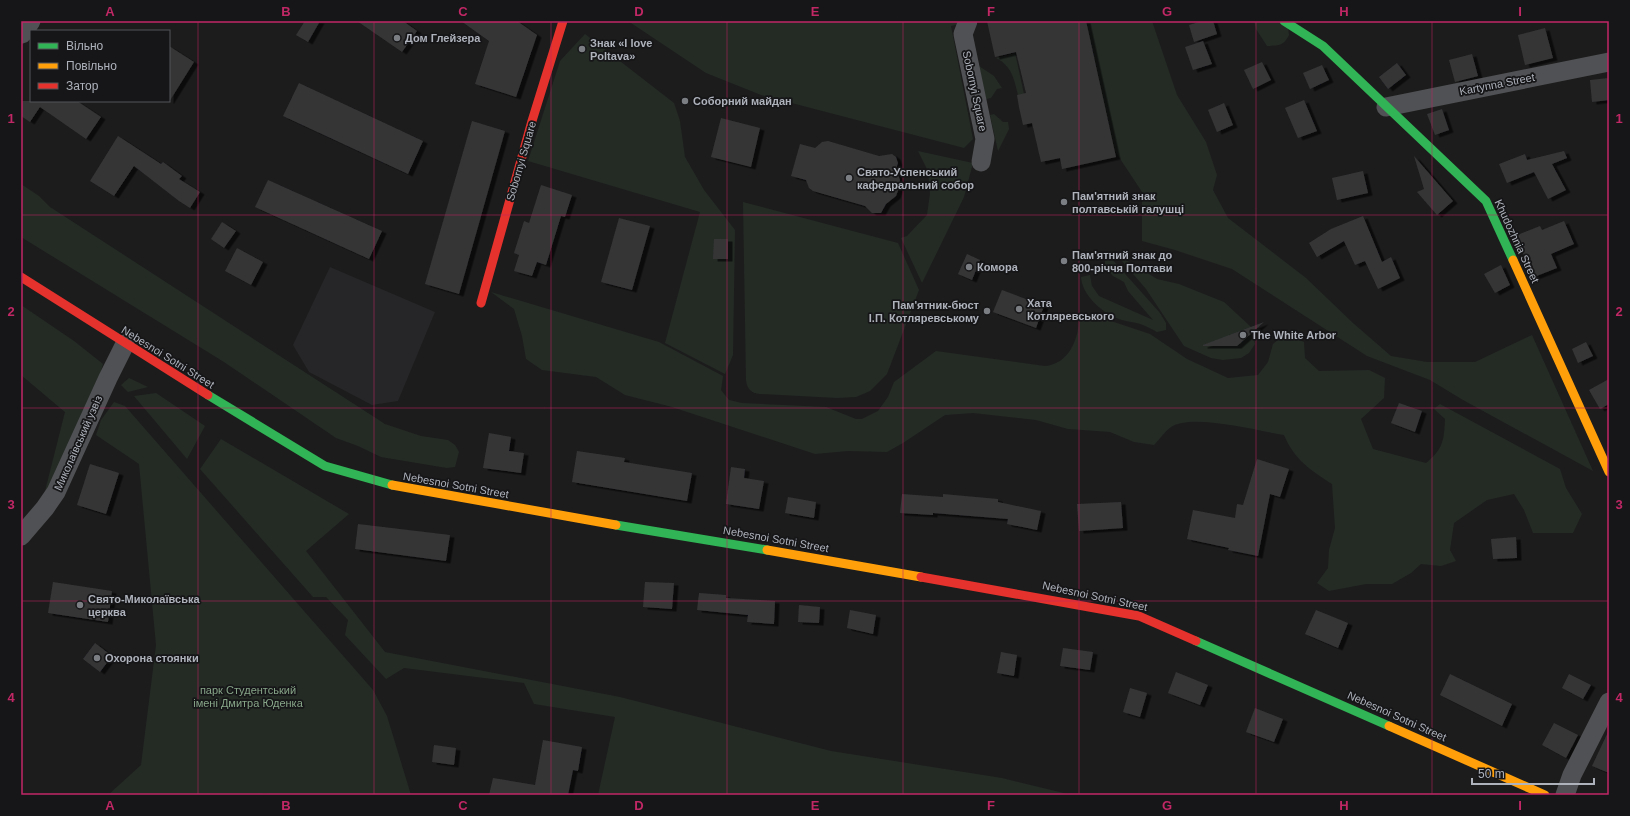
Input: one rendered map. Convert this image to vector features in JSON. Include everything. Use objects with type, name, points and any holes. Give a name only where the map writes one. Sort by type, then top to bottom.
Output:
[{"type":"main road","name":"Sobornyi Square","points":[[482,303],[532,121],[563,21]]},
{"type":"main road","name":"Khudozhnia Street","points":[[1284,21],[1323,46],[1486,201],[1609,472]]},
{"type":"main road","name":"Nebesnoi Sotni Street","points":[[21,277],[125,344],[325,466],[402,488],[1049,598],[1139,616],[1545,795]]},
{"type":"street","name":"Sobornyi Square","points":[[968,21],[963,34],[985,140],[981,162]]},
{"type":"street","name":"Kartynna Street","points":[[1386,107],[1609,62]]},
{"type":"street","name":"Миколаївський узвіз","points":[[21,536],[45,508],[56,492],[125,344]]},
{"type":"street","points":[[1565,795],[1572,775],[1609,702]]},
{"type":"shaded area","points":[[330,267],[435,312],[398,401],[372,405],[309,372],[293,345]]},
{"type":"green space","points":[[628,21],[963,21],[963,23],[951,26],[973,139],[964,148],[761,95],[706,73]]},
{"type":"green space","points":[[1086,21],[1152,21],[1177,95],[1206,142],[1217,175],[1213,190],[1228,218],[1306,278],[1353,323],[1391,356],[1427,362],[1475,362],[1532,335],[1593,471],[1463,400],[1430,380],[1367,356],[1232,269],[1175,250],[1142,241],[1142,192],[1115,151]]},
{"type":"green space","points":[[1254,21],[1287,21],[1289,35],[1285,42],[1267,46],[1256,29]]},
{"type":"green space","points":[[585,34],[674,103],[680,121],[685,157],[704,190],[735,230],[733,355],[725,374],[665,343],[700,212],[528,161],[560,61]]},
{"type":"green space","points":[[1015,53],[1024,94],[1018,95],[1012,74],[1006,65],[996,58]]},
{"type":"green space","points":[[979,66],[994,76],[1002,88],[997,89],[991,98],[986,99]]},
{"type":"green space","points":[[994,114],[1003,122],[1008,122],[1009,129],[998,151],[990,115]]},
{"type":"green space","points":[[918,151],[973,163],[964,197],[922,283],[901,238],[907,236],[927,215],[930,194],[928,171]]},
{"type":"green space","points":[[21,184],[39,196],[50,207],[385,424],[421,436],[448,440],[455,445],[459,452],[455,467],[447,468],[381,457],[336,438],[224,362],[21,237]]},
{"type":"green space","points":[[743,202],[898,243],[919,290],[887,374],[870,391],[856,397],[837,398],[760,394],[752,392],[748,388],[746,380]]},
{"type":"green space","points":[[1116,254],[1157,279],[1179,284],[1224,302],[1251,327],[1255,344],[1249,353],[1241,358],[1223,360],[1211,358],[1184,346],[1146,289]]},
{"type":"green space","points":[[1110,257],[1160,313],[1166,323],[1166,330],[1157,332],[1140,324],[1122,320],[1100,308],[1089,297],[1082,284],[1081,277],[1090,275],[1092,286],[1099,296],[1153,320],[1128,291],[1124,282],[1113,276],[1105,267],[1105,260]]},
{"type":"green space","points":[[491,292],[659,342],[723,376],[721,390],[729,400],[742,403],[826,407],[856,419],[862,419],[878,411],[888,397],[894,382],[936,351],[1045,366],[1060,361],[1066,356],[1074,343],[1079,320],[1096,316],[1150,334],[1187,359],[1228,378],[1258,375],[1268,362],[1273,344],[1285,334],[1304,342],[1305,358],[1319,371],[1369,370],[1385,378],[1384,398],[1361,419],[1373,449],[1426,463],[1432,458],[1442,444],[1445,419],[1434,409],[1440,404],[1560,469],[1566,488],[1582,514],[1573,533],[1533,533],[1524,510],[1514,494],[1487,500],[1454,523],[1450,550],[1456,561],[1441,566],[1421,564],[1411,573],[1392,584],[1366,584],[1329,591],[1317,583],[1328,568],[1329,550],[1335,528],[1332,484],[1317,474],[1298,457],[1284,435],[1209,422],[1181,423],[1171,427],[1154,445],[1134,442],[1110,432],[1068,429],[1036,420],[973,413],[945,415],[887,452],[848,451],[815,454],[672,407],[625,395],[596,377],[542,370],[526,359],[522,336],[514,309]]},
{"type":"green space","points":[[21,305],[74,341],[103,364],[97,385],[53,483],[45,491],[65,412],[21,375]]},
{"type":"green space","points":[[129,378],[148,387],[128,392],[121,385]]},
{"type":"green space","points":[[156,393],[205,426],[187,459],[134,396]]},
{"type":"green space","name":"парк Студентський імені Дмитра Юденка","points":[[114,402],[125,406],[373,690],[387,716],[411,795],[274,795],[265,793],[257,795],[108,795],[141,765],[156,645],[139,464],[96,435],[101,420]]},
{"type":"green space","points":[[221,439],[349,514],[306,551],[385,652],[620,697],[831,751],[1002,778],[1072,795],[598,795],[615,717],[534,704],[524,683],[404,668],[386,679],[345,635],[348,620],[326,597],[313,597],[200,469]]},
{"type":"building","points":[[305,21],[320,21],[308,42],[296,35]]},
{"type":"building","name":"Дом Глейзера","points":[[357,21],[403,21],[417,31],[402,52]]},
{"type":"building","points":[[461,21],[517,21],[537,35],[516,97],[475,84],[489,41]]},
{"type":"building","points":[[987,21],[1086,21],[1116,157],[1062,169],[1060,158],[1041,162],[1032,123],[1023,125],[1017,95],[1026,93],[1016,52],[995,57]]},
{"type":"building","points":[[1202,21],[1213,21],[1217,34],[1194,42],[1189,25]]},
{"type":"building","points":[[1545,28],[1553,58],[1525,65],[1518,35]]},
{"type":"building","points":[[1203,41],[1212,64],[1193,70],[1185,47]]},
{"type":"building","points":[[170,47],[194,62],[170,100]]},
{"type":"building","points":[[1472,54],[1478,76],[1455,82],[1449,60]]},
{"type":"building","points":[[1262,62],[1271,80],[1253,89],[1244,70]]},
{"type":"building","points":[[1397,63],[1406,75],[1388,89],[1379,77]]},
{"type":"building","points":[[1322,65],[1329,80],[1310,89],[1303,73]]},
{"type":"building","points":[[1609,78],[1609,100],[1592,102],[1590,80]]},
{"type":"building","points":[[299,83],[423,141],[408,174],[283,116]]},
{"type":"building","points":[[1304,100],[1317,131],[1298,138],[1285,108]]},
{"type":"building","points":[[21,101],[30,101],[78,102],[101,117],[86,139],[40,107],[30,122],[21,116]]},
{"type":"building","points":[[1224,103],[1233,125],[1217,132],[1208,110]]},
{"type":"building","points":[[1442,109],[1449,130],[1435,135],[1427,114]]},
{"type":"building","points":[[721,118],[760,128],[751,167],[711,157]]},
{"type":"building","points":[[472,121],[505,131],[459,294],[425,284]]},
{"type":"building","points":[[118,136],[161,164],[163,162],[182,176],[179,179],[200,192],[190,208],[134,166],[114,196],[90,181]]},
{"type":"building","name":"Свято-Успенський кафедральний собор","points":[[828,141],[879,156],[892,154],[896,157],[898,163],[896,169],[900,180],[899,188],[896,196],[886,204],[881,213],[872,213],[865,206],[813,191],[809,188],[806,180],[791,176],[800,144],[815,148],[822,142]]},
{"type":"building","points":[[1564,151],[1567,158],[1552,164],[1566,190],[1548,199],[1534,172],[1507,183],[1499,164],[1525,154],[1527,160]]},
{"type":"building","points":[[1414,156],[1453,201],[1437,215],[1417,192],[1424,189]]},
{"type":"building","points":[[1363,171],[1368,193],[1337,200],[1332,178]]},
{"type":"building","points":[[268,180],[382,231],[369,259],[255,207]]},
{"type":"building","points":[[541,185],[572,195],[565,217],[561,216],[546,265],[537,262],[532,276],[514,271],[519,255],[514,253],[524,221],[529,223]]},
{"type":"building","points":[[1363,216],[1382,262],[1391,257],[1400,278],[1378,289],[1365,261],[1355,265],[1344,241],[1317,257],[1309,243],[1331,229]]},
{"type":"building","points":[[619,218],[650,226],[632,290],[601,282]]},
{"type":"building","points":[[1564,221],[1574,244],[1551,254],[1557,268],[1534,277],[1515,236],[1540,226],[1542,230]]},
{"type":"building","points":[[222,222],[236,231],[224,248],[211,239]]},
{"type":"building","points":[[714,239],[728,239],[728,259],[713,259]]},
{"type":"building","points":[[237,248],[263,262],[251,285],[225,271]]},
{"type":"building","name":"Комора","points":[[967,254],[980,260],[972,280],[958,274]]},
{"type":"building","points":[[1501,265],[1510,285],[1495,293],[1484,274]]},
{"type":"building","name":"Хата Котляревського","points":[[1002,290],[1044,306],[1036,328],[993,312]]},
{"type":"building","points":[[1264,322],[1237,346],[1203,346],[1203,345]]},
{"type":"building","points":[[1586,342],[1593,356],[1578,363],[1572,349]]},
{"type":"building","points":[[1609,379],[1609,404],[1600,409],[1589,390]]},
{"type":"building","points":[[1399,403],[1422,411],[1415,432],[1391,423]]},
{"type":"building","points":[[489,433],[511,437],[509,451],[524,453],[521,473],[483,468]]},
{"type":"building","points":[[577,451],[625,458],[624,462],[692,473],[687,501],[572,482]]},
{"type":"building","points":[[1257,459],[1289,469],[1280,497],[1270,494],[1258,556],[1187,539],[1193,510],[1235,518],[1237,504],[1243,505]]},
{"type":"building","points":[[90,464],[119,473],[106,514],[77,505]]},
{"type":"building","points":[[731,467],[745,469],[744,478],[764,481],[759,509],[726,504]]},
{"type":"building","points":[[902,494],[943,497],[943,494],[998,499],[998,502],[1041,511],[1037,530],[1007,524],[1008,519],[933,513],[933,515],[900,513]]},
{"type":"building","points":[[788,497],[816,502],[814,518],[785,513]]},
{"type":"building","points":[[1121,502],[1123,528],[1079,531],[1077,504]]},
{"type":"building","points":[[358,524],[450,535],[446,561],[355,549]]},
{"type":"building","points":[[1516,537],[1517,558],[1493,559],[1491,539]]},
{"type":"building","name":"Свято-Миколаївська церква","points":[[53,582],[112,591],[108,622],[48,613]]},
{"type":"building","points":[[645,582],[674,583],[672,609],[643,607]]},
{"type":"building","points":[[699,593],[726,595],[726,598],[775,601],[774,624],[747,622],[748,615],[697,610]]},
{"type":"building","points":[[799,605],[820,607],[819,623],[798,622]]},
{"type":"building","points":[[850,610],[876,615],[873,634],[847,628]]},
{"type":"building","points":[[1316,610],[1348,623],[1338,648],[1305,634]]},
{"type":"building","name":"Охорона стоянки","points":[[95,643],[112,656],[100,672],[83,659]]},
{"type":"building","points":[[1063,648],[1093,652],[1090,670],[1060,666]]},
{"type":"building","points":[[1001,652],[1017,655],[1014,676],[997,673]]},
{"type":"building","points":[[1176,672],[1208,685],[1200,705],[1168,693]]},
{"type":"building","points":[[1450,674],[1512,704],[1502,726],[1440,695]]},
{"type":"building","points":[[1569,674],[1591,685],[1583,699],[1562,688]]},
{"type":"building","points":[[1130,688],[1147,693],[1140,717],[1123,712]]},
{"type":"building","points":[[1255,708],[1283,719],[1274,742],[1246,732]]},
{"type":"building","points":[[1554,723],[1578,735],[1566,758],[1542,745]]},
{"type":"building","points":[[1609,730],[1609,773],[1592,766]]},
{"type":"building","points":[[543,740],[582,747],[578,771],[573,770],[568,795],[489,795],[493,778],[535,785]]},
{"type":"building","points":[[434,745],[456,748],[454,765],[432,762]]},
{"type":"traffic: fast","points":[[1284,21],[1323,46],[1486,201],[1513,260]]},
{"type":"traffic: fast","points":[[208,395],[325,466],[392,485]]},
{"type":"traffic: fast","points":[[616,525],[767,550]]},
{"type":"traffic: fast","points":[[1196,641],[1389,726]]},
{"type":"traffic: slow","points":[[1513,260],[1609,472]]},
{"type":"traffic: slow","points":[[392,485],[616,525]]},
{"type":"traffic: slow","points":[[767,550],[921,577]]},
{"type":"traffic: slow","points":[[1389,726],[1545,795]]},
{"type":"traffic: jam","points":[[481,303],[532,121],[563,21]]},
{"type":"traffic: jam","points":[[21,277],[208,395]]},
{"type":"traffic: jam","points":[[921,577],[1139,616],[1196,641]]},
{"type":"place","name":"Дом Глейзера","points":[[397,38]]},
{"type":"place","name":"Знак «I love Poltava»","points":[[582,49]]},
{"type":"place","name":"Соборний майдан","points":[[685,101]]},
{"type":"place","name":"Свято-Успенський кафедральний собор","points":[[849,178]]},
{"type":"place","name":"Пам'ятний знак полтавській галушці","points":[[1064,202]]},
{"type":"place","name":"Пам'ятний знак до 800-річчя Полтави","points":[[1064,261]]},
{"type":"place","name":"Комора","points":[[969,267]]},
{"type":"place","name":"Хата Котляревського","points":[[1019,309]]},
{"type":"place","name":"Пам'ятник-бюст І.П. Котляревському","points":[[987,311]]},
{"type":"place","name":"The White Arbor","points":[[1243,335]]},
{"type":"place","name":"Свято-Миколаївська церква","points":[[80,605]]},
{"type":"place","name":"Охорона стоянки","points":[[97,658]]}]
